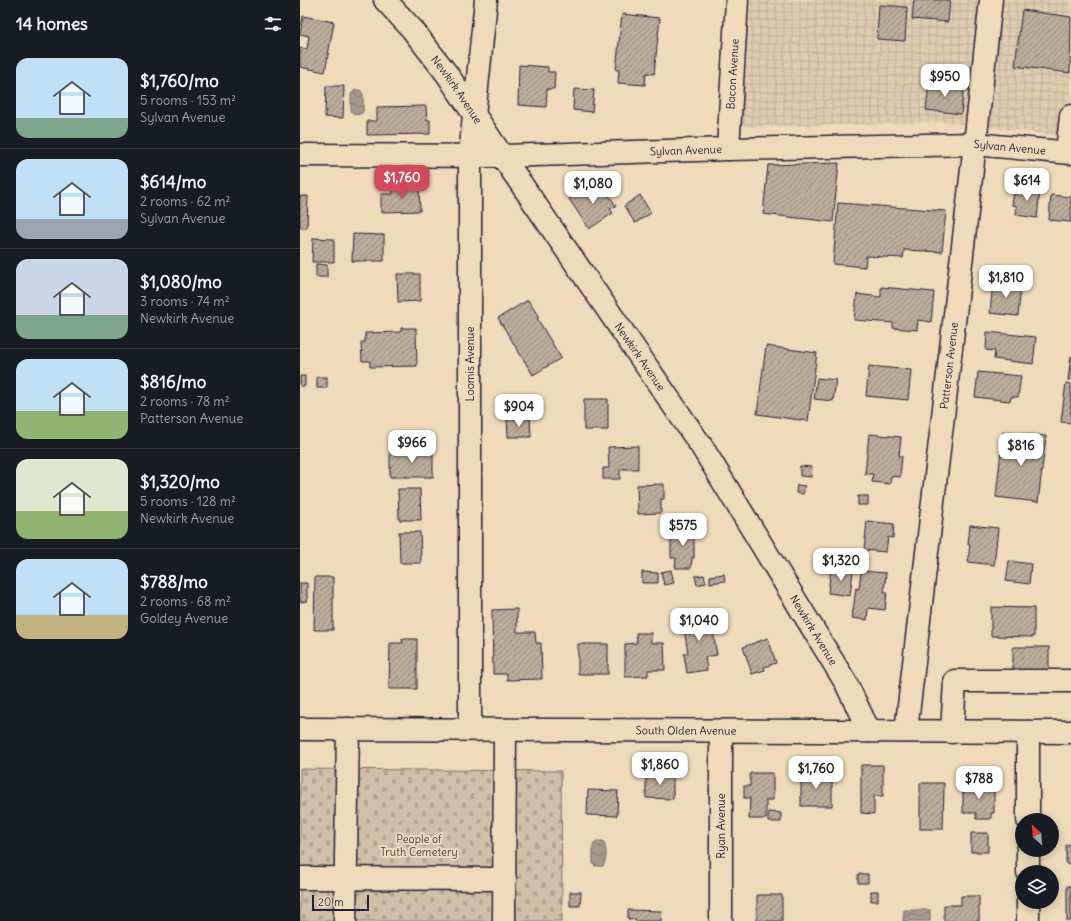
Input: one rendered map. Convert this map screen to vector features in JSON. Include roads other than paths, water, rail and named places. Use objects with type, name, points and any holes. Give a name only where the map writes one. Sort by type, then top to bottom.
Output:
[{"type":"street","name":"Newkirk Avenue","points":[[385,0],[412,29],[443,68],[702,447],[846,683],[869,730]]},
{"type":"street","name":"Loomis Avenue","points":[[470,729],[470,155],[486,0]]},
{"type":"street","name":"Bacon Avenue","points":[[728,148],[737,0]]},
{"type":"street","name":"Patterson Avenue","points":[[906,731],[991,0]]},
{"type":"street","points":[[1069,152],[1071,116]]},
{"type":"street","name":"Sylvan Avenue","points":[[300,155],[502,156],[728,148],[975,144],[1069,152]]},
{"type":"street","points":[[952,732],[955,681],[1071,681]]},
{"type":"street","name":"South Olden Avenue","points":[[300,729],[721,731],[869,730],[888,732],[1071,732]]},
{"type":"street","points":[[345,921],[348,729]]},
{"type":"street","points":[[504,921],[505,730]]},
{"type":"street","name":"Ryan Avenue","points":[[721,731],[721,921]]},
{"type":"street","points":[[1028,732],[1028,813]]},
{"type":"street","points":[[300,878],[505,879]]},
{"type":"street","points":[[1028,909],[1028,921]]},
{"type":"water","points":[[355,90],[360,90],[363,94],[363,112],[357,115],[352,112],[351,109],[351,94]]},
{"type":"water","points":[[596,841],[603,841],[605,846],[606,857],[603,866],[595,866],[593,863],[593,844]]},
{"type":"water","points":[[904,910],[930,910],[930,921],[903,921]]},
{"type":"park label","name":"People of Truth Cemetery","points":[[419,845]]}]
